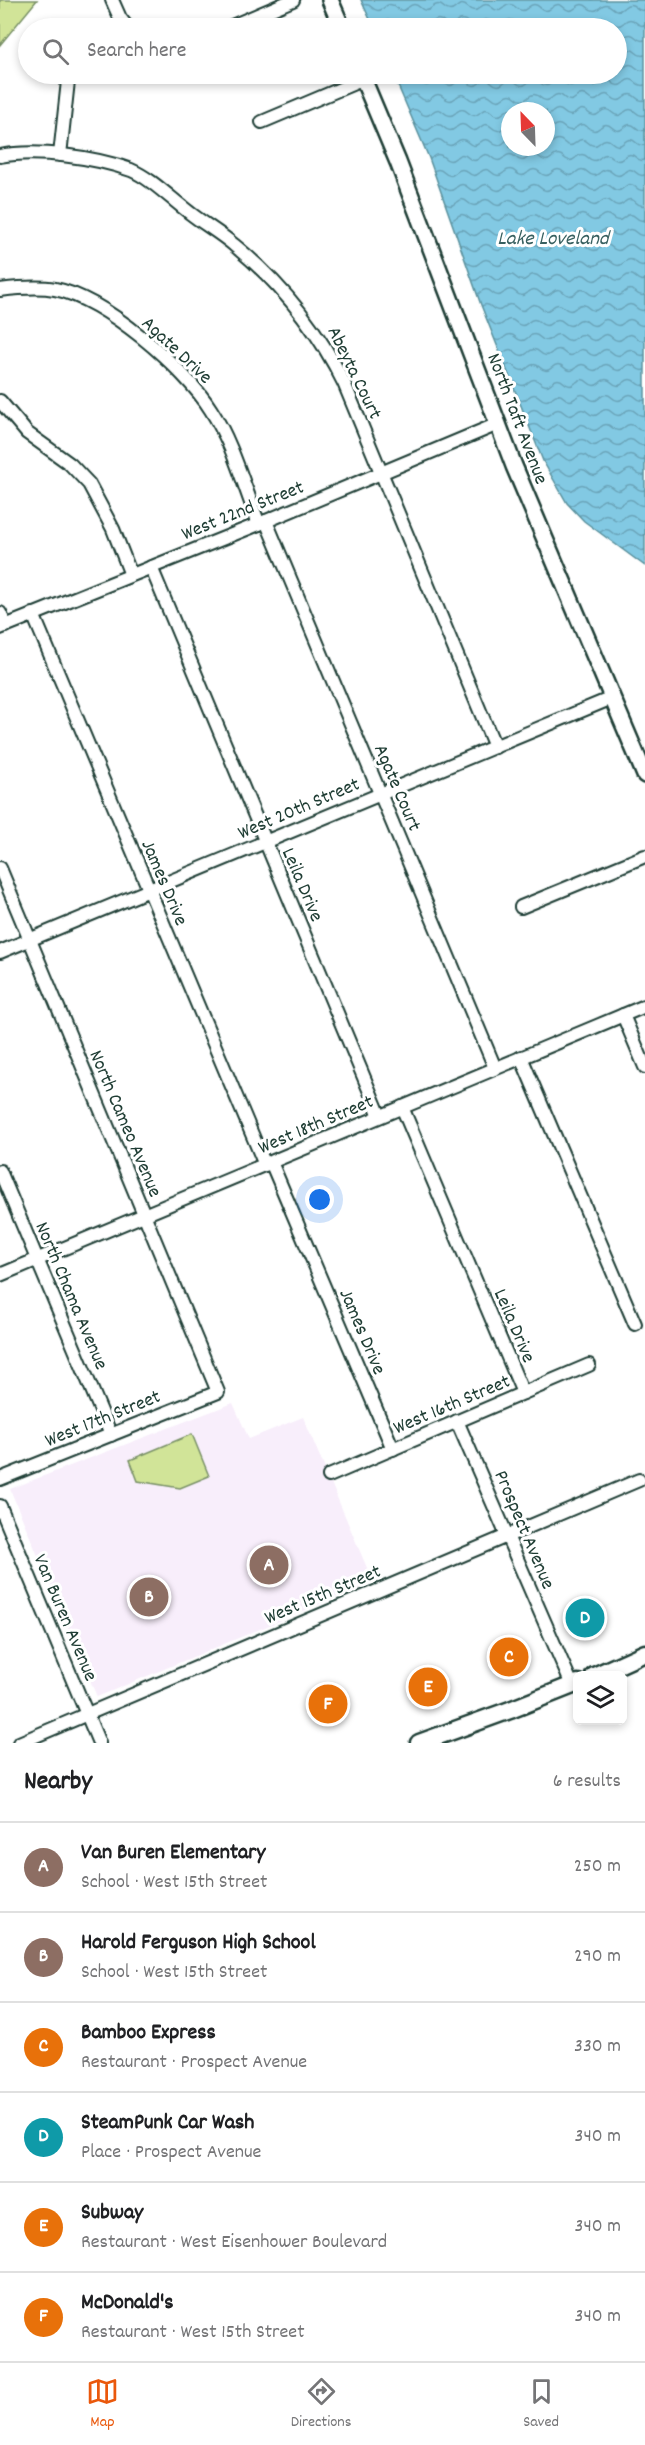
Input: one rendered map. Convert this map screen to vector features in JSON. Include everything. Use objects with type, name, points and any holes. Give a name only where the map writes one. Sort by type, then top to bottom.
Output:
[{"type":"highway","points":[[605,1671],[645,1653]]},
{"type":"highway","points":[[419,1743],[573,1685]]},
{"type":"main road","points":[[330,0],[338,18]]},
{"type":"main road","name":"North Taft Avenue","points":[[366,84],[498,424],[645,775]]},
{"type":"street","points":[[112,0],[120,18]]},
{"type":"street","points":[[251,18],[293,0]]},
{"type":"street","points":[[60,155],[68,84]]},
{"type":"street","points":[[262,122],[345,84]]},
{"type":"street","name":"Abeyta Court","points":[[0,156],[27,152],[60,155],[99,161],[141,175],[232,243],[277,282],[298,307],[326,347],[345,383],[495,747]]},
{"type":"street","name":"Agate Drive","points":[[0,290],[54,289],[89,300],[179,370],[200,394],[218,421],[262,523]]},
{"type":"street","points":[[0,401],[27,433],[70,464],[89,484],[113,529],[131,575]]},
{"type":"street","name":"West 22nd Street","points":[[3,627],[262,523],[498,424]]},
{"type":"street","name":"Agate Court","points":[[262,523],[381,794],[495,1068]]},
{"type":"street","name":"Leila Drive","points":[[151,567],[380,1116]]},
{"type":"street","points":[[0,613],[3,627]]},
{"type":"street","name":"James Drive","points":[[33,614],[148,891],[393,1449]]},
{"type":"street","name":"West 20th Street","points":[[0,952],[612,698]]},
{"type":"street","points":[[521,907],[645,856]]},
{"type":"street","name":"North Cameo Avenue","points":[[0,868],[218,1392]]},
{"type":"street","name":"West 18th Street","points":[[0,1275],[645,1006]]},
{"type":"street","points":[[623,1015],[645,1067]]},
{"type":"street","points":[[521,1058],[635,1324]]},
{"type":"street","name":"Leila Drive","points":[[402,1107],[523,1393]]},
{"type":"street","name":"North Chama Avenue","points":[[0,1171],[111,1435]]},
{"type":"street","name":"West 16th Street","points":[[329,1476],[589,1365]]},
{"type":"street","name":"West 17th Street","points":[[0,1479],[218,1392]]},
{"type":"street","name":"Prospect Avenue","points":[[457,1421],[573,1680]]},
{"type":"street","name":"West 15th Street","points":[[19,1743],[639,1480]]},
{"type":"street","name":"Van Buren Avenue","points":[[0,1506],[99,1743]]},
{"type":"shaded area","points":[[233,1403],[249,1439],[303,1417],[373,1582],[97,1697],[10,1489]]},
{"type":"green space","points":[[0,0],[37,0],[22,18],[18,18],[18,23],[0,45]]},
{"type":"green space","points":[[192,1434],[209,1476],[180,1488],[138,1481],[130,1460]]},
{"type":"water","name":"Lake Loveland","points":[[361,0],[645,0],[645,566],[584,521],[567,503],[543,461],[481,305],[429,158],[397,84],[627,84],[627,18],[369,18]]},
{"type":"place","name":"Van Buren Elementary","points":[[269,1565]]},
{"type":"place","name":"Harold Ferguson High School","points":[[149,1597]]},
{"type":"place","name":"SteamPunk Car Wash","points":[[585,1618]]},
{"type":"place","name":"Bamboo Express","points":[[509,1657]]},
{"type":"place","name":"Subway","points":[[428,1687]]},
{"type":"place","name":"McDonald's","points":[[328,1704]]}]
